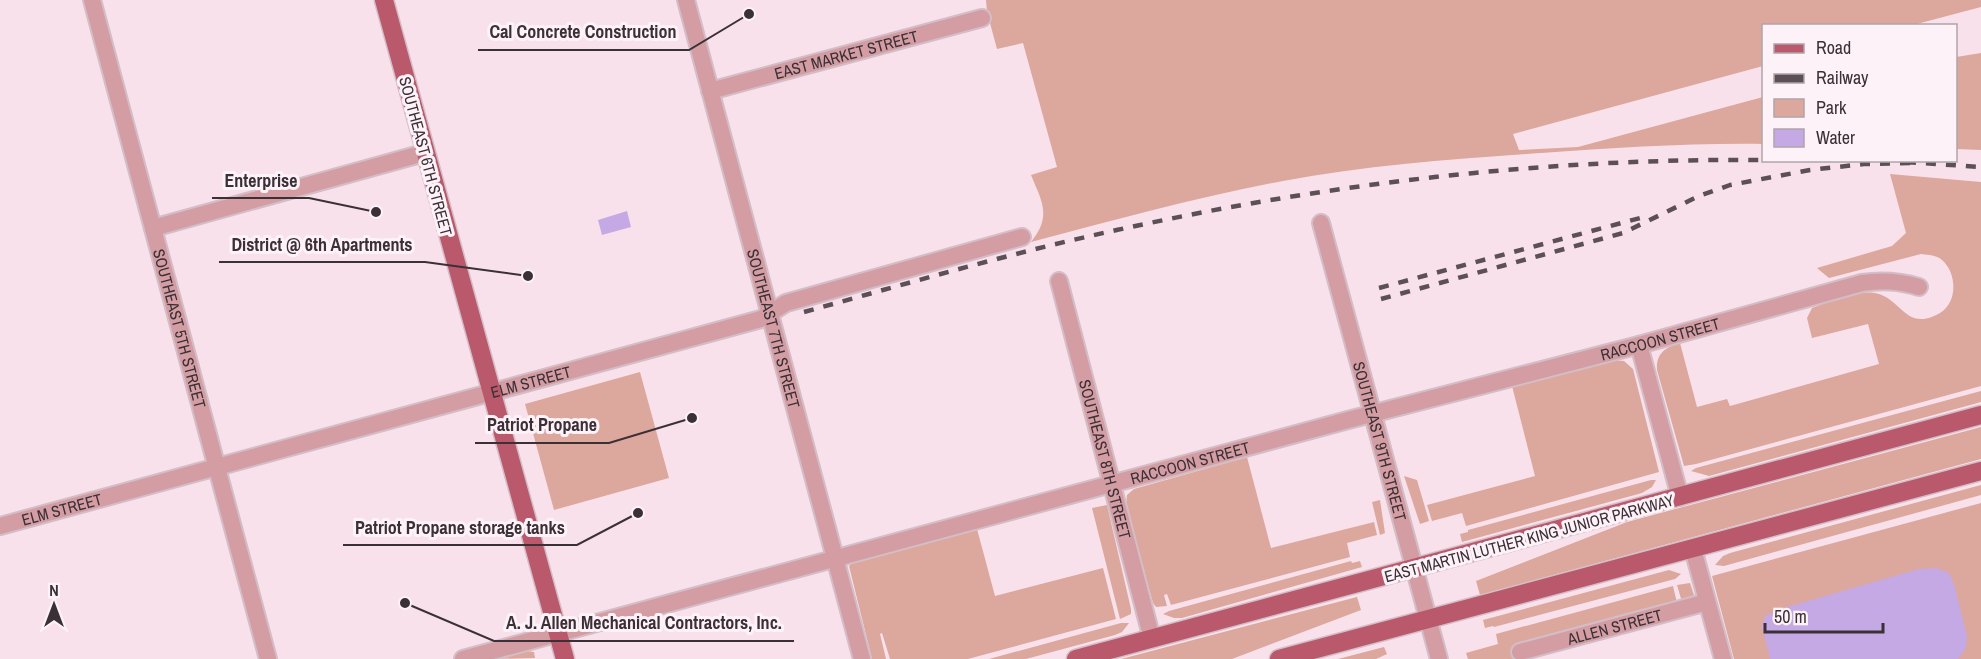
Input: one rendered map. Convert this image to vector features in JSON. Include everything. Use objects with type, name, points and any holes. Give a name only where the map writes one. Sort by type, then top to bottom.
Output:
[{"type":"main road","name":"SOUTHEAST 6TH STREET","points":[[384,0],[424,153],[565,659]]},
{"type":"main road","name":"EAST MARTIN LUTHER KING JUNIOR PARKWAY","points":[[1076,659],[1981,415]]},
{"type":"main road","points":[[1279,659],[1981,471]]},
{"type":"street","name":"SOUTHEAST 5TH STREET","points":[[92,0],[268,659]]},
{"type":"street","name":"SOUTHEAST 7TH STREET","points":[[686,0],[861,659]]},
{"type":"street","name":"EAST MARKET STREET","points":[[710,91],[982,18]]},
{"type":"street","points":[[153,228],[424,153]]},
{"type":"street","name":"SOUTHEAST 9TH STREET","points":[[1321,223],[1440,659]]},
{"type":"street","name":"ELM STREET","points":[[0,526],[761,319],[786,303],[1022,237]]},
{"type":"street","name":"RACCOON STREET","points":[[463,659],[1373,414],[1639,345],[1862,283],[1883,280],[1919,287]]},
{"type":"street","name":"SOUTHEAST 8TH STREET","points":[[1059,281],[1152,639]]},
{"type":"street","points":[[1639,345],[1680,497]]},
{"type":"street","points":[[1693,549],[1723,659]]},
{"type":"street","name":"ALLEN STREET","points":[[1520,652],[1707,602]]},
{"type":"green space","points":[[986,0],[1981,0],[1981,7],[1917,24],[1762,24],[1762,66],[1513,134],[1519,150],[1578,147],[1762,97],[1762,144],[1596,149],[1444,160],[1347,171],[1220,194],[1031,242],[1041,224],[1043,209],[1031,175],[1057,167],[1023,43],[997,49]]},
{"type":"green space","points":[[1981,53],[1981,150],[1957,149],[1957,57]]},
{"type":"green space","points":[[1890,174],[1981,182],[1981,386],[1684,466],[1657,370],[1660,355],[1666,349],[1680,343],[1697,407],[1727,399],[1730,406],[1879,364],[1868,324],[1812,338],[1807,318],[1812,308],[1845,296],[1871,293],[1887,298],[1912,317],[1920,319],[1929,318],[1946,308],[1952,295],[1953,280],[1947,266],[1935,256],[1921,254],[1829,278],[1817,268],[1892,246],[1906,233]]},
{"type":"green space","points":[[1610,360],[1624,361],[1633,369],[1659,472],[1466,526],[1462,513],[1432,521],[1427,505],[1535,476],[1512,386]]},
{"type":"green space","points":[[640,372],[669,478],[554,510],[525,404]]},
{"type":"green space","points":[[1981,391],[1981,402],[1974,404],[1709,476],[1691,471],[1696,468]]},
{"type":"green space","points":[[1981,427],[1981,459],[1480,595],[1476,581],[1627,522]]},
{"type":"green space","points":[[1247,457],[1271,548],[1374,522],[1377,535],[1347,543],[1350,557],[1171,605],[1167,594],[1164,595],[1167,606],[1156,607],[1126,505],[1127,495],[1134,489]]},
{"type":"green space","points":[[1404,476],[1417,480],[1429,521],[1420,524]]},
{"type":"green space","points":[[1656,480],[1652,487],[1642,493],[1462,542],[1460,534],[1468,530]]},
{"type":"green space","points":[[1981,485],[1981,495],[1724,566],[1715,565],[1723,556],[1730,553]]},
{"type":"green space","points":[[1380,500],[1385,533],[1380,535],[1372,502]]},
{"type":"green space","points":[[1981,503],[1981,659],[1734,659],[1712,576]]},
{"type":"green space","points":[[1107,505],[1131,609],[1131,614],[1120,619],[1092,508]]},
{"type":"green space","points":[[977,529],[995,596],[1103,568],[1116,619],[968,659],[890,659],[882,633],[880,634],[886,659],[872,659],[849,566],[853,562]]},
{"type":"green space","points":[[1351,561],[1352,563],[1360,561],[1362,567],[1182,618],[1163,614],[1169,611]]},
{"type":"green space","points":[[1669,570],[1681,574],[1675,579],[1485,628],[1483,620]]},
{"type":"green space","points":[[1690,583],[1694,595],[1682,602],[1677,585]]},
{"type":"green space","points":[[1673,586],[1677,603],[1520,659],[1468,659],[1466,653],[1498,644],[1496,634]]},
{"type":"green space","points":[[1357,597],[1361,610],[1232,659],[1121,659]]},
{"type":"green space","points":[[1121,623],[1129,623],[1122,632],[1115,635],[1026,659],[989,659]]},
{"type":"green space","points":[[1384,647],[1387,654],[1376,659],[1338,659]]},
{"type":"green space","points":[[527,651],[534,652],[535,658],[494,659]]},
{"type":"water","points":[[627,211],[631,227],[602,235],[598,220]]},
{"type":"water","points":[[1937,568],[1949,573],[1954,584],[1967,636],[1966,648],[1958,659],[1770,659],[1762,626],[1765,616],[1780,609],[1919,569]]},
{"type":"railway","points":[[804,312],[1090,236],[1287,197],[1366,185],[1525,168],[1684,160],[1762,160]]},
{"type":"railway","points":[[1906,162],[1981,167]]},
{"type":"railway","points":[[1381,299],[1623,233],[1699,196],[1730,185],[1810,170],[1864,164],[1915,163]]},
{"type":"railway","points":[[1379,288],[1640,218]]},
{"type":"place","name":"Cal Concrete Construction","points":[[749,14]]},
{"type":"place","name":"Enterprise","points":[[376,212]]},
{"type":"place","name":"District @ 6th Apartments","points":[[528,276]]},
{"type":"place","name":"Patriot Propane","points":[[692,418]]},
{"type":"place","name":"Patriot Propane storage tanks","points":[[638,513]]},
{"type":"place","name":"A. J. Allen Mechanical Contractors, Inc.","points":[[405,603]]}]
